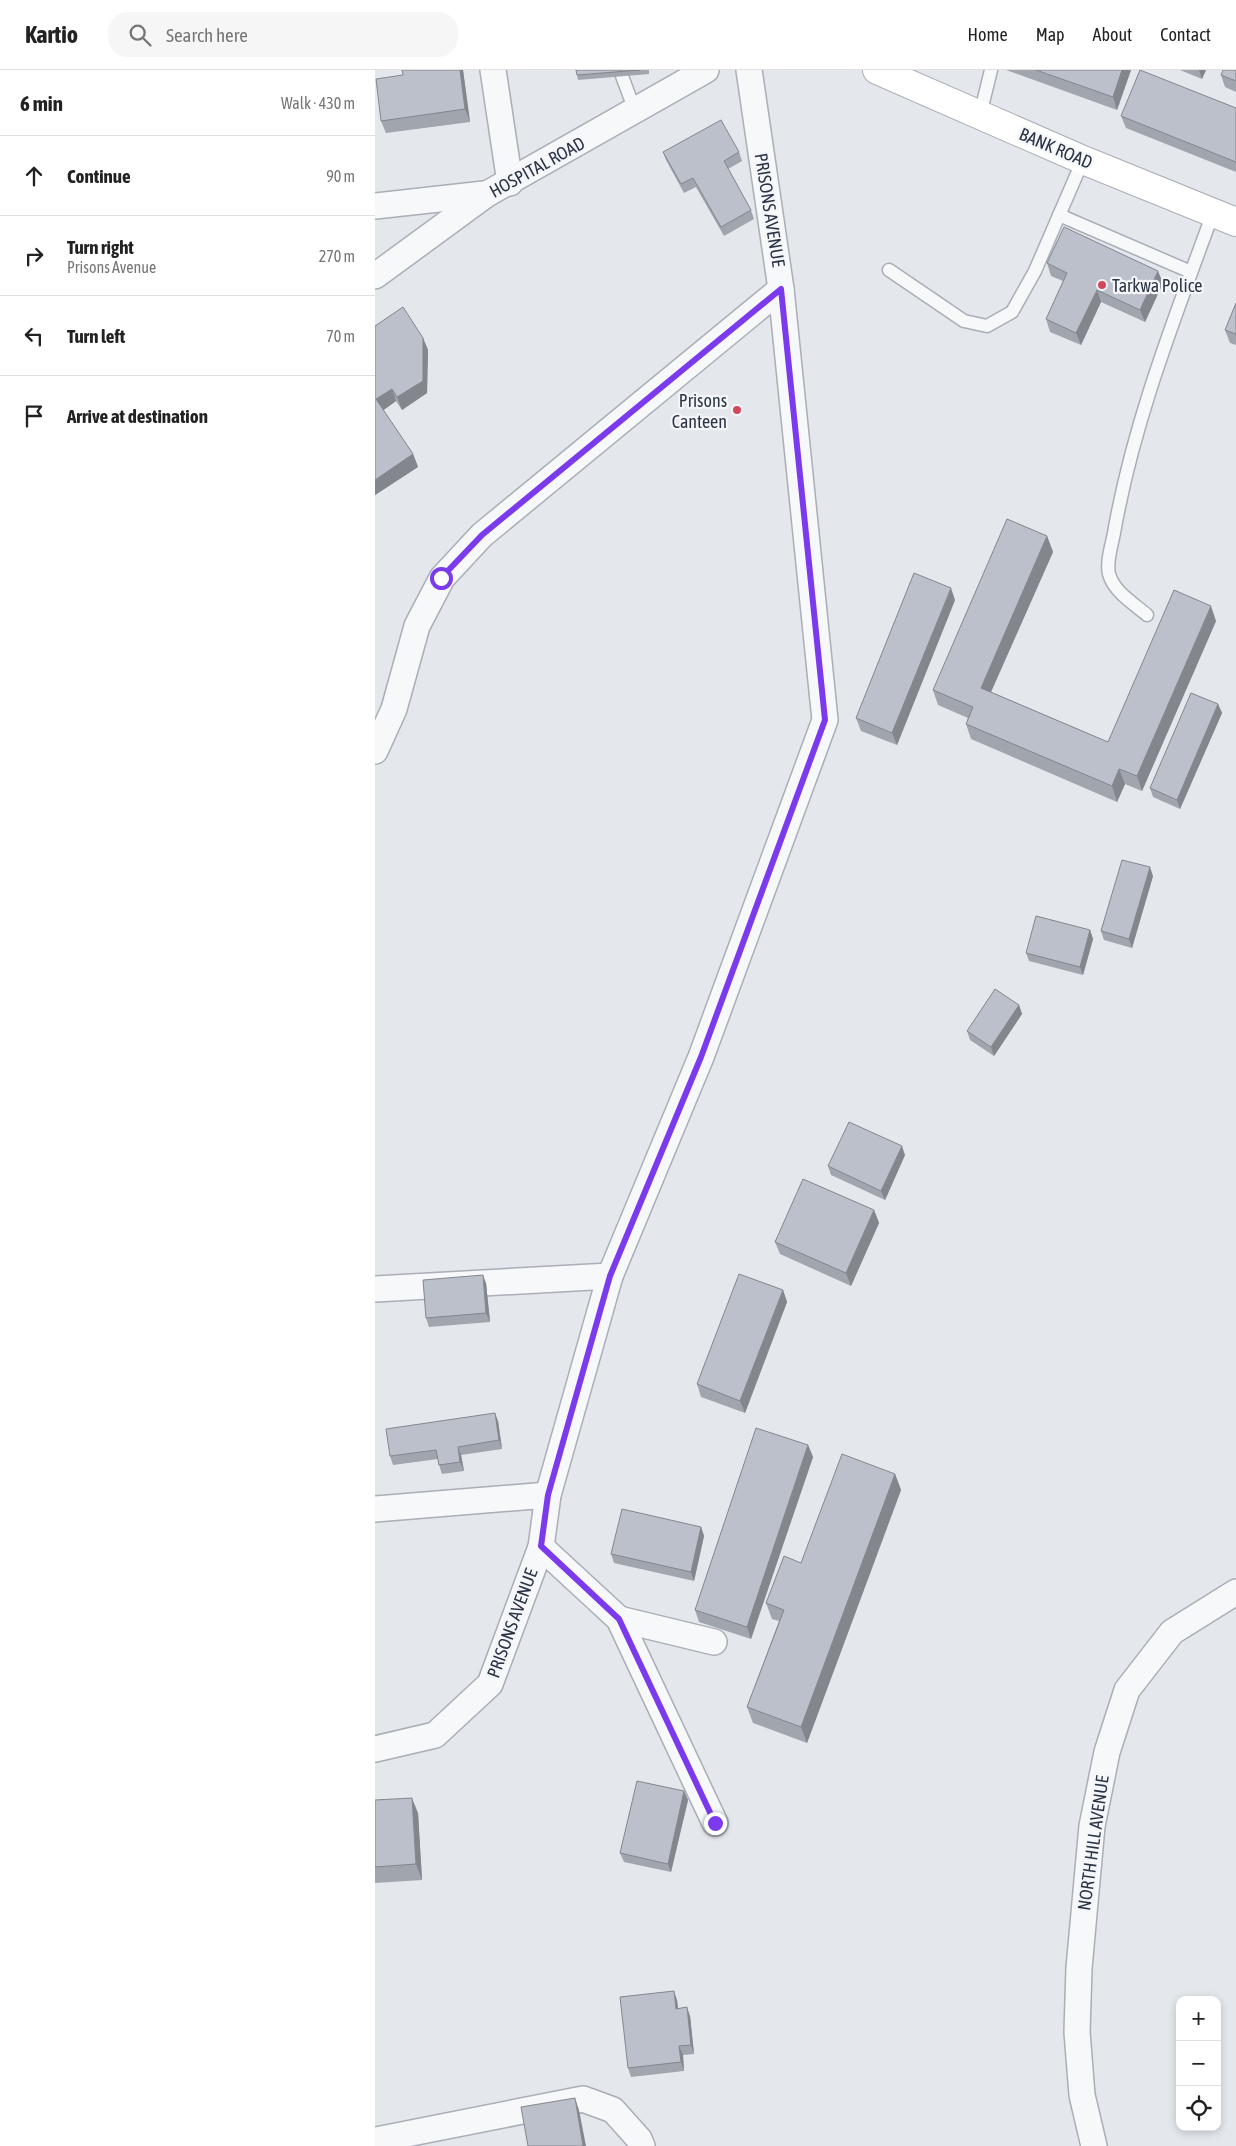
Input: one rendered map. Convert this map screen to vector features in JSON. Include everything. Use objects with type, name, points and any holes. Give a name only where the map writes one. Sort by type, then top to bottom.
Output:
[{"type":"street","points":[[493,70],[510,183]]},
{"type":"street","name":"HOSPITAL ROAD","points":[[375,276],[487,194],[510,183],[706,70]]},
{"type":"street","name":"PRISONS AVENUE","points":[[375,1749],[435,1735],[490,1684],[541,1546],[548,1495],[610,1276],[701,1057],[825,720],[781,289],[749,70]]},
{"type":"street","name":"BANK ROAD","points":[[877,70],[1083,160],[1225,217]]},
{"type":"street","points":[[375,206],[487,194]]},
{"type":"street","points":[[375,751],[394,709],[417,626],[441,578],[482,535],[781,289]]},
{"type":"street","points":[[375,1290],[610,1276]]},
{"type":"street","points":[[375,1509],[548,1495]]},
{"type":"street","points":[[541,1546],[619,1619],[715,1823]]},
{"type":"street","name":"NORTH HILL AVENUE","points":[[1094,2146],[1082,2095],[1077,2032],[1079,1968],[1092,1826],[1107,1752],[1127,1690],[1173,1632],[1236,1592]]},
{"type":"street","points":[[619,1619],[713,1642]]},
{"type":"street","points":[[377,2142],[583,2099],[613,2110],[639,2139],[642,2146]]},
{"type":"lane","points":[[979,115],[991,70]]},
{"type":"lane","points":[[622,76],[635,111]]},
{"type":"lane","points":[[889,270],[964,321],[987,326],[1012,312],[1035,271],[1083,160]]},
{"type":"lane","points":[[1059,215],[1191,272]]},
{"type":"lane","points":[[1147,615],[1116,588],[1108,573],[1121,492],[1157,371],[1191,272],[1225,217]]},
{"type":"building","points":[[402,70],[460,70],[465,109],[381,121],[376,79],[403,75]]},
{"type":"building","points":[[576,70],[640,70],[577,75]]},
{"type":"building","points":[[1036,70],[1122,70],[1113,97]]},
{"type":"building","points":[[1140,70],[1236,108],[1236,162],[1121,116]]},
{"type":"building","points":[[1223,70],[1236,70],[1236,81],[1221,75]]},
{"type":"building","points":[[721,120],[739,152],[724,161],[751,210],[721,227],[693,178],[681,184],[663,152]]},
{"type":"building","points":[[1064,227],[1158,271],[1140,310],[1097,290],[1076,333],[1046,319],[1067,273],[1047,263]]},
{"type":"building","points":[[1236,303],[1236,334],[1225,330]]},
{"type":"building","points":[[403,307],[423,338],[423,381],[397,397],[392,389],[376,399],[413,454],[375,480],[375,326]]},
{"type":"building","points":[[1007,519],[1047,536],[981,688],[1108,742],[1174,590],[1211,606],[1137,776],[1119,769],[1112,786],[966,724],[973,707],[933,690]]},
{"type":"building","points":[[914,573],[951,588],[892,733],[856,718]]},
{"type":"building","points":[[1191,693],[1218,704],[1177,800],[1150,788]]},
{"type":"building","points":[[1122,860],[1150,867],[1129,939],[1101,931]]},
{"type":"building","points":[[1036,916],[1090,930],[1080,967],[1026,953]]},
{"type":"building","points":[[995,989],[1019,1005],[991,1047],[967,1031]]},
{"type":"building","points":[[849,1122],[902,1146],[881,1191],[828,1166]]},
{"type":"building","points":[[803,1179],[874,1210],[846,1273],[775,1242]]},
{"type":"building","points":[[739,1274],[783,1290],[740,1401],[697,1384]]},
{"type":"building","points":[[483,1275],[486,1313],[426,1318],[423,1280]]},
{"type":"building","points":[[495,1413],[499,1440],[458,1447],[460,1462],[439,1465],[436,1450],[390,1456],[386,1429]]},
{"type":"building","points":[[756,1428],[808,1445],[747,1627],[695,1610]]},
{"type":"building","points":[[842,1454],[895,1474],[801,1727],[747,1707],[784,1610],[766,1603],[784,1556],[801,1563]]},
{"type":"building","points":[[622,1509],[701,1527],[691,1572],[611,1554]]},
{"type":"building","points":[[637,1781],[684,1791],[668,1864],[620,1853]]},
{"type":"building","points":[[412,1798],[416,1864],[375,1867],[375,1800]]},
{"type":"building","points":[[674,1991],[676,2009],[687,2007],[691,2045],[679,2046],[681,2062],[628,2068],[620,1997]]},
{"type":"building","points":[[575,2098],[583,2146],[528,2146],[521,2107]]},
{"type":"place","name":"Tarkwa Police","points":[[1102,285]]},
{"type":"place","name":"Prisons Canteen","points":[[737,410]]},
{"type":"route","points":[[441,578],[482,535],[781,289],[825,720],[701,1057],[610,1276],[548,1495],[541,1546],[619,1619],[715,1823]]}]
